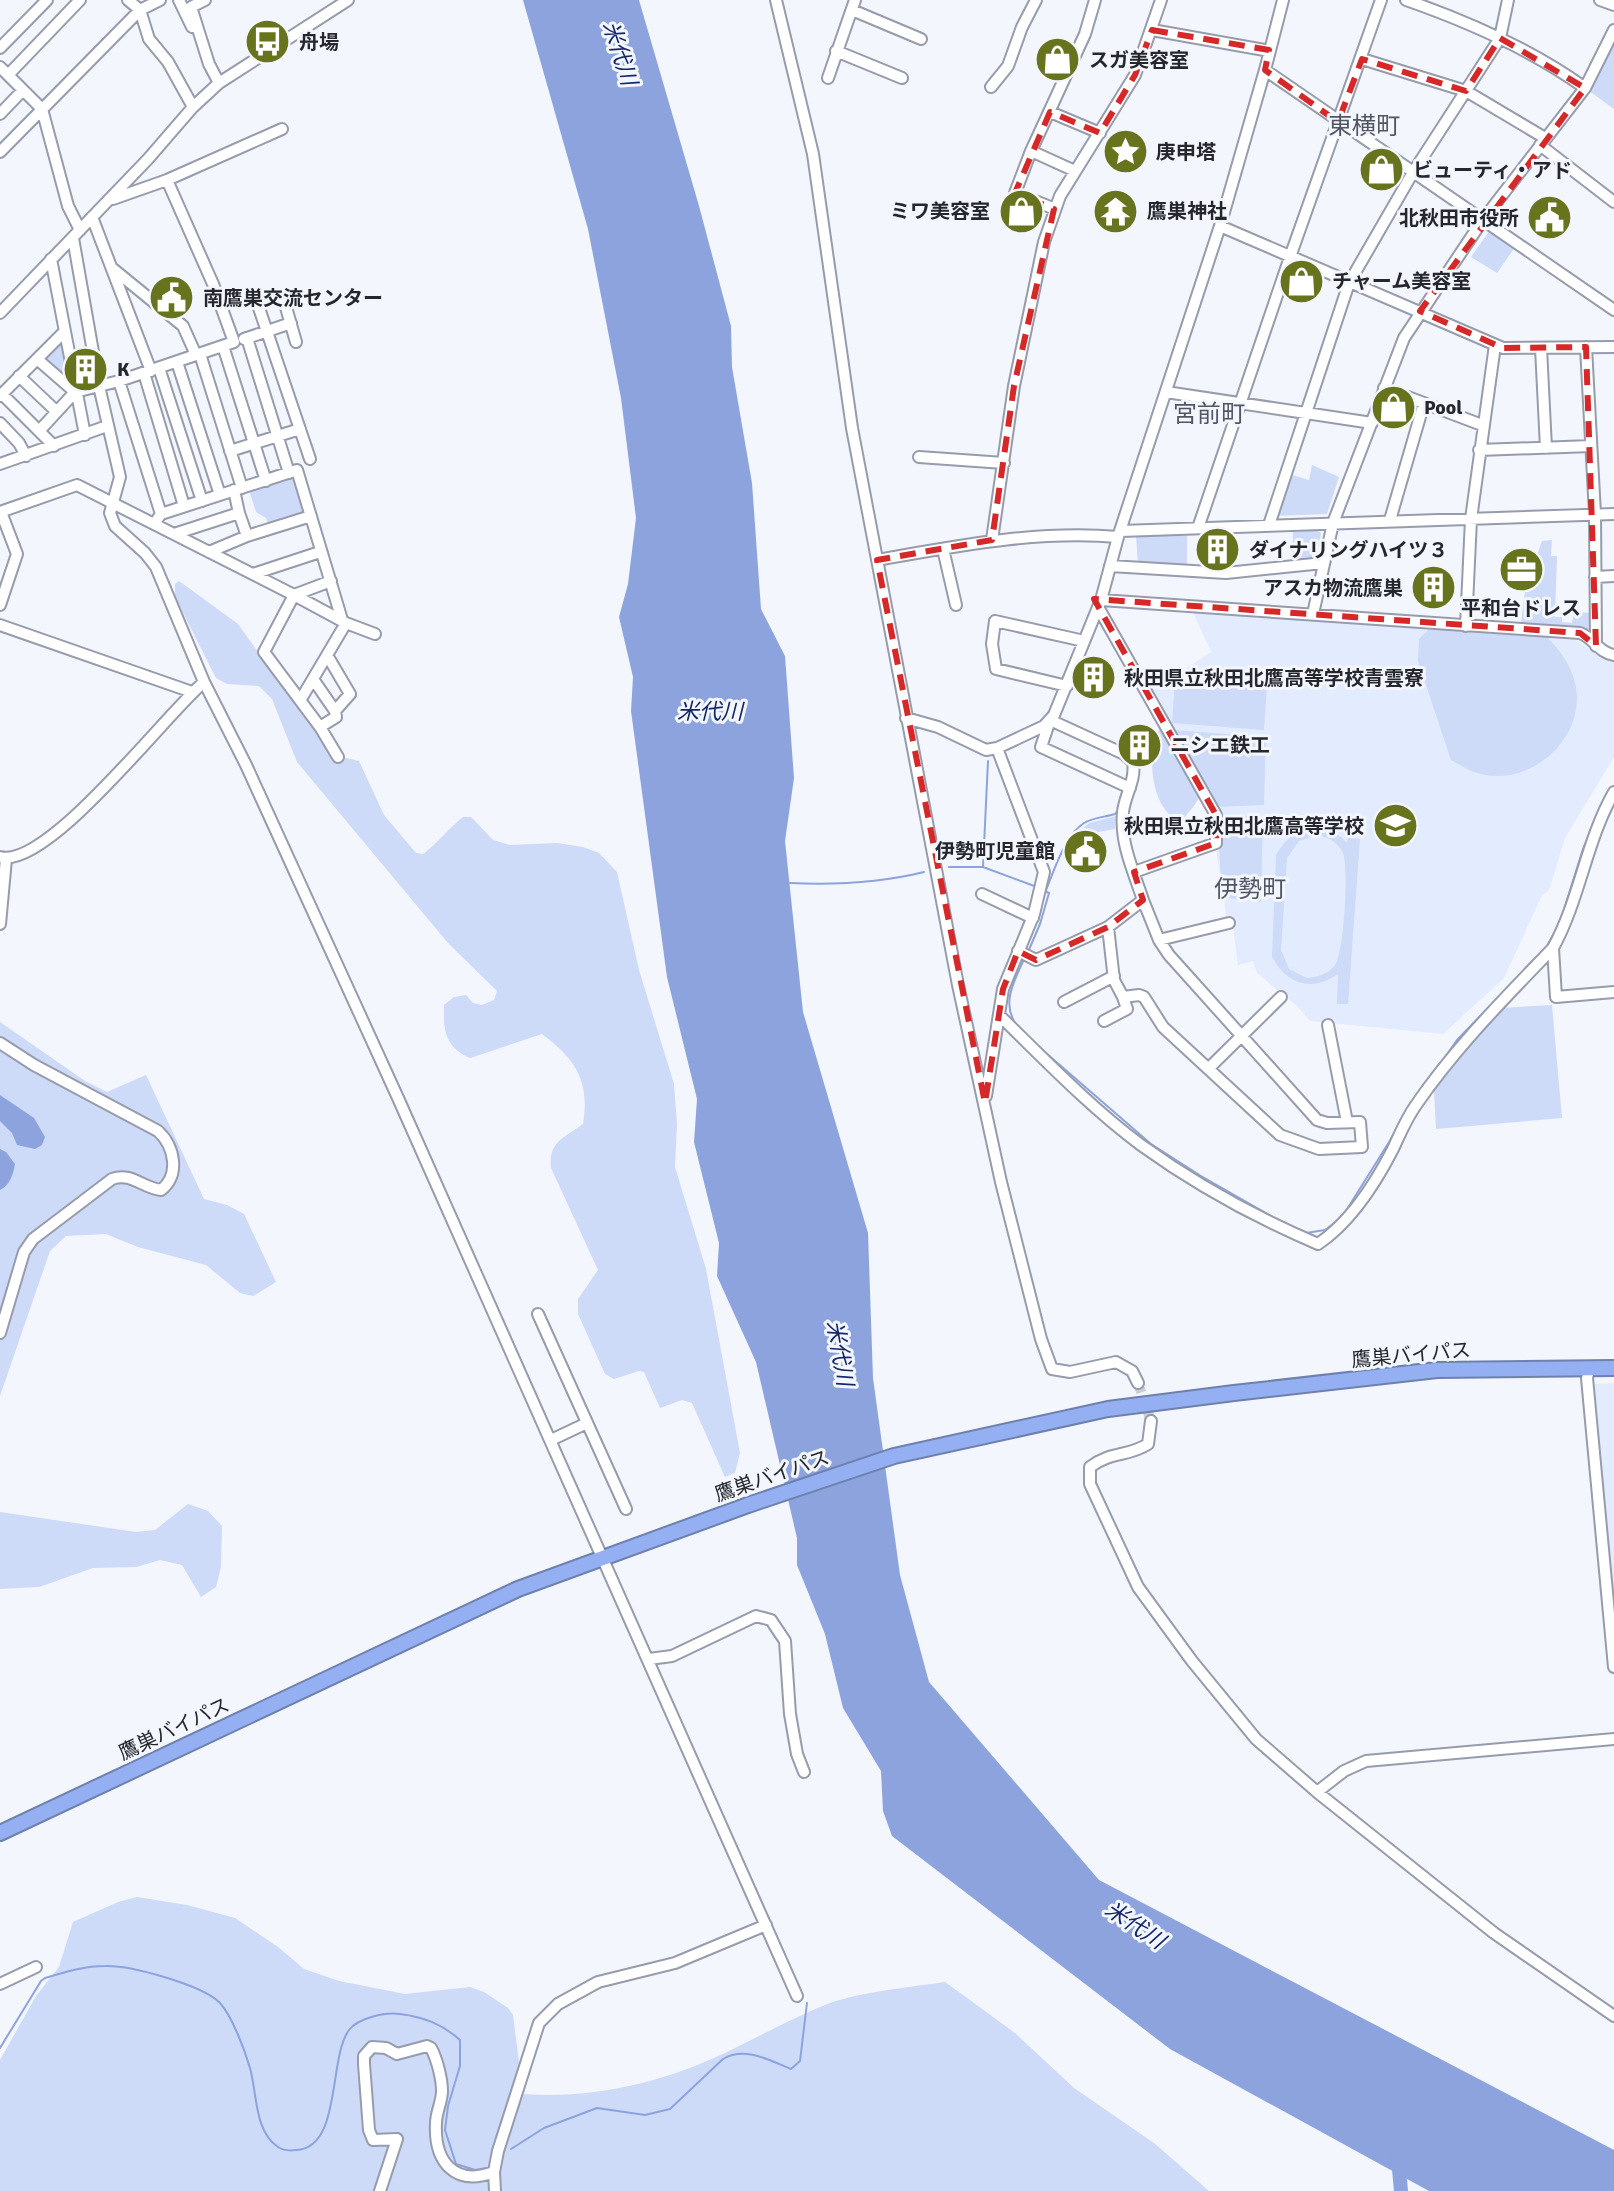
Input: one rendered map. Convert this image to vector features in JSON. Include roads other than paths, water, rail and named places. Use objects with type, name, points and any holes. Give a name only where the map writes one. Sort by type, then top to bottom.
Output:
[{"type":"highway","name":"鷹巣バイパス","points":[[0,1833],[518,1589],[748,1505],[894,1456],[1108,1409],[1437,1370],[1614,1368]]},
{"type":"street","points":[[0,48],[47,0]]},
{"type":"street","points":[[80,0],[4,71],[42,109],[77,234],[99,386],[120,477],[110,513],[115,526],[156,567],[204,682],[246,765],[551,1440],[797,1996]]},
{"type":"street","points":[[128,0],[140,10],[149,39],[168,62],[193,107]]},
{"type":"street","points":[[0,152],[140,10],[160,0]]},
{"type":"street","points":[[179,0],[219,83]]},
{"type":"street","points":[[205,0],[191,7],[209,64]]},
{"type":"street","points":[[0,313],[219,83],[348,0]]},
{"type":"street","points":[[776,0],[813,154],[852,428],[958,985],[992,1146],[1028,1290],[1052,1369],[1070,1372],[1116,1362],[1132,1371],[1138,1383]]},
{"type":"street","points":[[991,87],[1008,66],[1036,0]]},
{"type":"street","points":[[1055,209],[1015,193],[1085,34],[1095,0]]},
{"type":"street","points":[[992,540],[1014,386],[1036,271],[1055,209],[1135,75],[1161,0]]},
{"type":"street","points":[[1130,788],[1041,747],[1099,603],[1220,226],[1283,0]]},
{"type":"street","points":[[1198,528],[1381,0]]},
{"type":"street","points":[[1406,0],[1454,16],[1500,38],[1585,88]]},
{"type":"street","points":[[1269,525],[1349,283],[1412,174],[1500,38],[1508,0]]},
{"type":"street","points":[[1600,0],[1614,5]]},
{"type":"street","points":[[828,78],[853,5],[921,39]]},
{"type":"street","points":[[1152,30],[1270,51]]},
{"type":"street","points":[[1313,614],[1333,523],[1404,338],[1482,221],[1585,88],[1614,30]]},
{"type":"street","points":[[836,51],[902,78]]},
{"type":"street","points":[[1362,59],[1466,91],[1542,142],[1612,197]]},
{"type":"street","points":[[1265,70],[1614,310]]},
{"type":"street","points":[[0,114],[23,90]]},
{"type":"street","points":[[1050,112],[1100,133]]},
{"type":"street","points":[[109,200],[167,180],[282,129]]},
{"type":"street","points":[[1031,151],[1075,171]]},
{"type":"street","points":[[167,180],[213,284],[266,481]]},
{"type":"street","points":[[92,217],[202,501]]},
{"type":"street","points":[[1220,226],[1503,348],[1614,347]]},
{"type":"street","points":[[51,259],[85,435]]},
{"type":"street","points":[[111,266],[183,326],[198,354],[230,451],[238,489],[239,513],[247,536]]},
{"type":"street","points":[[283,297],[296,342]]},
{"type":"street","points":[[258,305],[310,459]]},
{"type":"street","points":[[40,430],[75,392],[151,371],[291,323]]},
{"type":"street","points":[[54,446],[1,395],[65,331]]},
{"type":"street","points":[[247,338],[289,473]]},
{"type":"street","points":[[1466,626],[1471,519],[1495,345]]},
{"type":"street","points":[[1586,347],[1595,514],[1596,646]]},
{"type":"street","points":[[1541,348],[1546,448]]},
{"type":"street","points":[[37,359],[75,392]]},
{"type":"street","points":[[177,362],[220,495]]},
{"type":"street","points":[[151,371],[184,506]]},
{"type":"street","points":[[19,376],[56,411]]},
{"type":"street","points":[[119,381],[158,519]]},
{"type":"street","points":[[1384,388],[1482,425]]},
{"type":"street","points":[[1166,392],[1372,423]]},
{"type":"street","points":[[1390,520],[1424,403]]},
{"type":"street","points":[[0,423],[19,443],[26,456]]},
{"type":"street","points":[[0,464],[107,426]]},
{"type":"street","points":[[230,451],[300,429]]},
{"type":"street","points":[[1479,450],[1591,446]]},
{"type":"street","points":[[919,457],[1004,463]]},
{"type":"street","points":[[158,519],[184,506],[297,470],[344,622],[301,699]]},
{"type":"street","points":[[0,605],[17,554],[0,512],[77,485],[113,503],[158,519],[174,534],[344,622],[375,634]]},
{"type":"street","points":[[174,534],[239,513]]},
{"type":"street","points":[[877,560],[992,540],[1269,525],[1614,514]]},
{"type":"street","points":[[209,552],[247,536],[311,516]]},
{"type":"street","points":[[943,549],[956,605]]},
{"type":"street","points":[[253,574],[320,552]]},
{"type":"street","points":[[1110,566],[1226,573],[1323,563]]},
{"type":"street","points":[[1595,577],[1614,576]]},
{"type":"street","points":[[331,581],[294,595],[264,652],[301,699],[338,757]]},
{"type":"street","points":[[1099,603],[1580,633],[1607,654],[1614,655]]},
{"type":"street","points":[[1099,603],[1216,815],[1216,843],[1134,872]]},
{"type":"street","points":[[1067,686],[996,669],[992,644],[995,621],[1084,641]]},
{"type":"street","points":[[0,625],[192,692]]},
{"type":"street","points":[[327,655],[350,694],[335,711]]},
{"type":"street","points":[[313,679],[336,717],[320,727]]},
{"type":"street","points":[[0,924],[3,858],[33,848],[57,833],[84,809],[204,682]]},
{"type":"street","points":[[906,718],[938,727],[986,750],[1044,726],[1050,720]]},
{"type":"street","points":[[1050,720],[1124,754],[1133,762],[1135,774],[1123,807],[1122,836],[1143,900],[1159,940],[1169,955],[1317,1120],[1327,1123],[1360,1122],[1362,1147],[1319,1149],[1280,1135],[1163,1027],[1144,997],[1123,997]]},
{"type":"street","points":[[985,1103],[1003,989],[1024,954],[1044,872],[997,748]]},
{"type":"street","points":[[1000,1016],[1140,1144],[1263,1219],[1318,1244],[1336,1232],[1355,1211],[1414,1108],[1447,1062],[1553,948],[1563,929],[1602,812],[1614,792]]},
{"type":"street","points":[[982,894],[1033,918]]},
{"type":"street","points":[[1024,954],[1036,960],[1062,950],[1108,927],[1143,900]]},
{"type":"street","points":[[1159,940],[1229,923]]},
{"type":"street","points":[[1104,1021],[1127,1009],[1114,976],[1108,927]]},
{"type":"street","points":[[1553,948],[1556,997],[1614,992]]},
{"type":"street","points":[[1064,1002],[1114,976]]},
{"type":"street","points":[[1209,1068],[1281,997]]},
{"type":"street","points":[[1328,1025],[1347,1122]]},
{"type":"street","points":[[0,1043],[34,1065],[158,1131],[167,1140],[174,1174],[161,1190],[149,1189],[138,1181],[122,1176],[112,1179],[33,1239],[24,1252],[0,1333]]},
{"type":"street","points":[[538,1314],[626,1509]]},
{"type":"street","points":[[1590,1367],[1587,1378],[1614,1667]]},
{"type":"street","points":[[1151,1421],[1148,1444],[1139,1450],[1104,1456],[1090,1467],[1090,1484],[1138,1587],[1179,1643],[1256,1739],[1317,1792],[1494,1933],[1614,2016]]},
{"type":"street","points":[[551,1440],[587,1423]]},
{"type":"street","points":[[649,1659],[672,1656],[756,1616],[771,1620],[785,1641],[790,1714],[797,1754],[804,1772]]},
{"type":"street","points":[[1317,1792],[1344,1771],[1366,1761],[1614,1739]]},
{"type":"street","points":[[495,2191],[494,2172],[498,2151],[539,2023],[558,2004],[598,1982],[675,1963],[766,1925]]},
{"type":"street","points":[[0,1984],[36,1967]]},
{"type":"street","points":[[380,2191],[397,2139],[373,2140],[369,2130],[364,2056],[372,2047],[386,2048],[397,2054],[427,2046],[431,2048],[442,2091],[436,2119],[440,2155],[447,2167],[468,2177],[494,2172]]},
{"type":"water","name":"米代川","points":[[523,0],[639,0],[731,326],[732,367],[752,483],[761,609],[785,656],[794,778],[785,841],[803,1012],[868,1233],[873,1378],[900,1575],[929,1682],[1099,1880],[1614,2150],[1614,2191],[1429,2191],[1170,2049],[892,1836],[883,1811],[881,1771],[843,1708],[825,1634],[797,1565],[797,1538],[756,1362],[717,1276],[719,1243],[694,1142],[697,1099],[667,977],[631,711],[633,677],[619,617],[628,584],[636,518],[621,398],[588,229]]},
{"type":"water","points":[[0,1095],[34,1118],[45,1137],[42,1145],[35,1149],[17,1145],[12,1133],[0,1121]]},
{"type":"water","points":[[0,1149],[15,1164],[10,1179],[0,1190]]},
{"type":"waterway","points":[[983,867],[988,761]]},
{"type":"waterway","points":[[1561,919],[1583,849],[1600,809]]},
{"type":"waterway","points":[[1046,890],[1061,854],[1077,829],[1087,821],[1115,814],[1118,810]]},
{"type":"waterway","points":[[949,867],[983,867],[1037,887]]},
{"type":"waterway","points":[[790,883],[858,882],[924,872]]},
{"type":"waterway","points":[[1028,952],[1049,893],[1042,890]]},
{"type":"waterway","points":[[1544,951],[1559,925]]},
{"type":"waterway","points":[[1017,1026],[1009,1000],[1025,957]]},
{"type":"waterway","points":[[1441,1063],[1457,1040],[1517,978]]},
{"type":"waterway","points":[[1039,1047],[1151,1144],[1201,1176],[1306,1233],[1325,1230],[1337,1221]]},
{"type":"waterway","points":[[1344,1214],[1396,1131]]},
{"type":"waterway","points":[[0,2048],[45,1978],[82,1968],[105,1966],[131,1969],[182,1983],[219,2002],[229,2015],[248,2061],[264,2131],[278,2147],[291,2151],[311,2145],[321,2134],[332,2100],[338,2060],[349,2030],[365,2019],[380,2015],[417,2017],[432,2022],[460,2040],[460,2066],[448,2106],[445,2130],[456,2164],[475,2170],[486,2168]]},
{"type":"waterway","points":[[511,2149],[544,2128],[597,2108],[645,2115],[670,2109],[731,2055],[748,2054],[766,2058],[791,2069],[800,2061],[807,2003]]},
{"type":"waterway","points":[[1398,2158],[1401,2191]]},
{"type":"tunnel","points":[[1138,1383],[1151,1421]]},
{"type":"place","name":"舟場","points":[[268,42]]},
{"type":"place","name":"スガ美容室","points":[[1058,60]]},
{"type":"place","name":"庚申塔","points":[[1125,152]]},
{"type":"place","name":"ビューティ・アド","points":[[1382,170]]},
{"type":"place","name":"ミワ美容室","points":[[1021,211]]},
{"type":"place","name":"鷹巣神社","points":[[1116,211]]},
{"type":"place","name":"北秋田市役所","points":[[1550,218]]},
{"type":"place","name":"チャーム美容室","points":[[1301,281]]},
{"type":"place","name":"南鷹巣交流センター","points":[[172,298]]},
{"type":"place","name":"K","points":[[86,369]]},
{"type":"place","name":"Pool","points":[[1393,407]]},
{"type":"place","name":"ダイナリングハイツ３","points":[[1218,550]]},
{"type":"place","name":"平和台ドレス","points":[[1521,569]]},
{"type":"place","name":"アスカ物流鷹巣","points":[[1434,588]]},
{"type":"place","name":"秋田県立秋田北鷹高等学校青雲寮","points":[[1093,678]]},
{"type":"place","name":"ニシエ鉄工","points":[[1139,745]]},
{"type":"place","name":"秋田県立秋田北鷹高等学校","points":[[1395,826]]},
{"type":"place","name":"伊勢町児童館","points":[[1086,851]]},
{"type":"district","name":"東横町","points":[[1364,126]]},
{"type":"district","name":"宮前町","points":[[1209,414]]},
{"type":"district","name":"伊勢町","points":[[1250,889]]}]
